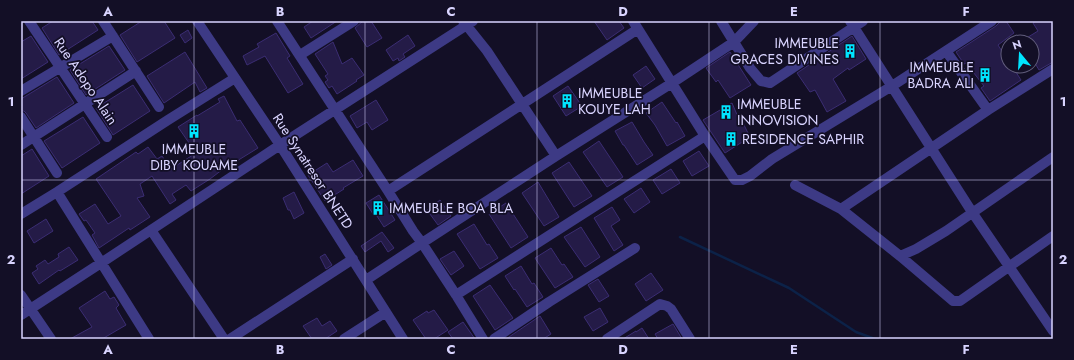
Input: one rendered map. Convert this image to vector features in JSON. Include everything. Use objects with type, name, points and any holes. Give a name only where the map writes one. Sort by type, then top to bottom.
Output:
[{"type":"street","name":"Rue Adopo Alain","points":[[29,21],[107,137]]},
{"type":"street","points":[[103,21],[160,107]]},
{"type":"street","name":"Rue Synatresor BNETD","points":[[197,21],[280,145],[403,339]]},
{"type":"street","points":[[277,21],[413,231],[456,294],[483,339]]},
{"type":"street","points":[[300,55],[354,21]]},
{"type":"street","points":[[721,21],[750,68],[761,81],[770,83],[856,23],[892,86],[972,212],[1053,331]]},
{"type":"street","points":[[366,280],[734,42],[754,21]]},
{"type":"street","points":[[388,191],[523,104],[636,25],[705,136],[735,180],[742,180],[750,176],[772,159],[892,86],[992,21]]},
{"type":"street","points":[[21,315],[467,23],[523,104],[556,156]]},
{"type":"street","points":[[21,91],[113,36]]},
{"type":"street","points":[[946,51],[988,110]]},
{"type":"street","points":[[841,209],[988,110],[1053,69]]},
{"type":"street","points":[[21,145],[136,71]]},
{"type":"street","points":[[21,214],[235,78]]},
{"type":"street","points":[[21,117],[57,173]]},
{"type":"street","points":[[456,294],[705,136]]},
{"type":"street","points":[[900,256],[916,249],[946,231],[1053,157]]},
{"type":"street","points":[[795,185],[841,209],[953,301],[960,301],[1053,236]]},
{"type":"street","points":[[57,192],[149,339]]},
{"type":"street","points":[[151,230],[224,339]]},
{"type":"street","points":[[494,339],[549,302],[635,248]]},
{"type":"street","points":[[230,339],[353,259]]},
{"type":"street","points":[[21,295],[51,339]]},
{"type":"street","points":[[611,338],[660,304],[671,309],[690,339]]},
{"type":"street","points":[[344,339],[386,312]]},
{"type":"building","points":[[53,21],[92,21],[98,30],[59,55],[42,28]]},
{"type":"building","points":[[142,21],[164,21],[175,38],[137,62],[120,35]]},
{"type":"building","points":[[313,21],[337,21],[311,38],[304,27]]},
{"type":"building","points":[[363,21],[371,21],[382,38],[367,47],[355,28]]},
{"type":"building","points":[[594,21],[619,21],[624,28],[607,40]]},
{"type":"building","points":[[1001,21],[1006,21],[1014,33],[1000,34],[1000,44],[998,45],[1000,48],[1000,74],[1017,74],[1021,80],[990,101],[981,88],[984,86],[966,63],[964,64],[956,52],[996,26]]},
{"type":"building","points":[[1036,21],[1053,21],[1053,62],[1040,69],[1040,34],[1033,34],[1038,31],[1033,23]]},
{"type":"building","points":[[188,30],[192,38],[185,43],[180,35]]},
{"type":"building","points":[[276,33],[290,56],[287,58],[303,84],[288,93],[265,56],[247,65],[243,56],[259,47],[257,44]]},
{"type":"building","points":[[408,35],[415,46],[403,54],[405,57],[399,61],[398,58],[393,61],[386,50]]},
{"type":"building","points":[[31,36],[48,62],[21,79],[21,42]]},
{"type":"building","points":[[852,36],[866,59],[849,70],[848,68],[833,79],[846,101],[827,112],[815,90],[810,92],[797,73]]},
{"type":"building","points":[[333,42],[342,64],[352,58],[364,75],[337,94],[332,86],[329,88],[325,82],[328,80],[325,76],[328,74],[315,54]]},
{"type":"building","points":[[109,46],[125,70],[86,95],[70,70]]},
{"type":"building","points":[[185,52],[207,88],[200,92],[195,82],[164,103],[147,76]]},
{"type":"building","points":[[730,52],[751,85],[730,98],[718,80],[716,82],[706,68]]},
{"type":"building","points":[[646,66],[655,79],[642,88],[633,75]]},
{"type":"building","points":[[57,77],[74,103],[36,128],[26,113],[21,111],[21,99]]},
{"type":"building","points":[[133,85],[150,111],[113,135],[96,108]]},
{"type":"building","name":"IMMEUBLE KOUYE LAH","points":[[568,86],[582,106],[566,116],[553,96]]},
{"type":"building","points":[[224,96],[237,121],[240,120],[258,148],[232,164],[231,163],[191,191],[186,185],[172,194],[176,200],[170,204],[152,176],[140,184],[144,196],[137,198],[150,217],[130,230],[129,228],[99,248],[92,235],[95,233],[86,220],[84,221],[79,214],[95,204],[108,224],[121,216],[96,179],[136,152],[138,154],[148,147],[157,159],[162,156],[171,169],[196,153],[178,127],[220,102],[218,99]]},
{"type":"building","points":[[376,100],[388,120],[372,130],[367,122],[357,128],[350,116]]},
{"type":"building","points":[[662,102],[676,123],[677,122],[685,136],[667,146],[646,113]]},
{"type":"building","points":[[732,103],[741,124],[743,123],[750,137],[725,153],[703,120]]},
{"type":"building","points":[[83,117],[100,143],[62,168],[44,141]]},
{"type":"building","points":[[632,122],[653,155],[637,165],[615,131]]},
{"type":"building","points":[[599,141],[623,177],[607,187],[583,152]]},
{"type":"building","points":[[32,149],[49,176],[21,194],[21,156]]},
{"type":"building","points":[[699,151],[709,166],[692,176],[683,161]]},
{"type":"building","points":[[353,160],[363,176],[325,201],[308,175],[327,163],[333,172]]},
{"type":"building","points":[[569,162],[592,196],[574,207],[552,173]]},
{"type":"building","points":[[671,169],[680,183],[662,194],[653,180]]},
{"type":"building","points":[[538,182],[559,217],[544,226],[522,193]]},
{"type":"building","points":[[641,188],[650,202],[634,213],[624,199]]},
{"type":"building","points":[[294,192],[304,213],[294,219],[283,198]]},
{"type":"building","name":"IMMEUBLE BOA BLA","points":[[379,195],[395,220],[384,227],[366,203]]},
{"type":"building","points":[[440,200],[451,216],[438,225],[427,210]]},
{"type":"building","points":[[506,203],[528,237],[511,248],[489,214]]},
{"type":"building","points":[[612,207],[620,220],[611,226],[623,245],[614,251],[594,218]]},
{"type":"building","points":[[46,219],[53,231],[34,243],[27,231]]},
{"type":"building","points":[[474,224],[487,245],[489,244],[498,258],[480,269],[457,234]]},
{"type":"building","points":[[581,227],[600,257],[585,267],[564,237]]},
{"type":"building","points":[[382,232],[394,248],[388,252],[381,241],[365,252],[361,246]]},
{"type":"building","points":[[69,247],[78,260],[60,271],[59,270],[39,284],[32,273],[38,269],[36,266],[45,260],[48,264],[59,257],[58,254]]},
{"type":"building","points":[[551,248],[562,265],[564,264],[573,277],[555,288],[535,258]]},
{"type":"building","points":[[454,251],[464,266],[451,275],[440,259]]},
{"type":"building","points":[[325,254],[332,265],[326,269],[320,257]]},
{"type":"building","points":[[521,266],[532,284],[534,283],[543,297],[527,307],[505,276]]},
{"type":"building","points":[[651,273],[663,290],[646,301],[635,284]]},
{"type":"building","points":[[598,279],[609,296],[599,302],[588,285]]},
{"type":"building","points":[[490,285],[513,318],[495,330],[473,296]]},
{"type":"building","points":[[105,291],[110,299],[114,297],[119,305],[116,308],[126,325],[102,339],[70,339],[92,327],[79,308]]},
{"type":"building","points":[[600,308],[608,322],[593,331],[584,317]]},
{"type":"building","points":[[434,310],[448,330],[434,339],[426,339],[413,320],[427,311],[428,313]]},
{"type":"building","points":[[540,316],[551,334],[543,339],[506,339]]},
{"type":"building","points":[[317,318],[322,326],[330,321],[337,331],[325,339],[312,339],[303,326]]},
{"type":"building","points":[[463,322],[475,339],[453,339],[448,332]]},
{"type":"building","points":[[673,324],[682,339],[658,339],[655,334]]},
{"type":"building","points":[[642,328],[649,339],[623,339],[636,332]]},
{"type":"waterway","points":[[680,237],[789,288],[856,332],[875,339]]},
{"type":"place","name":"IMMEUBLE GRACES DIVINES","points":[[850,51]]},
{"type":"place","name":"IMMEUBLE BADRA ALI","points":[[985,75]]},
{"type":"place","name":"IMMEUBLE KOUYE LAH","points":[[567,101]]},
{"type":"place","name":"IMMEUBLE INNOVISION","points":[[726,112]]},
{"type":"place","name":"IMMEUBLE DIBY KOUAME","points":[[194,131]]},
{"type":"place","name":"RESIDENCE SAPHIR","points":[[731,139]]},
{"type":"place","name":"IMMEUBLE BOA BLA","points":[[378,208]]}]
